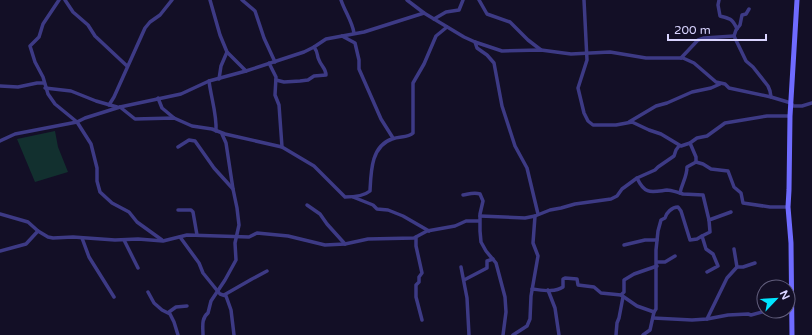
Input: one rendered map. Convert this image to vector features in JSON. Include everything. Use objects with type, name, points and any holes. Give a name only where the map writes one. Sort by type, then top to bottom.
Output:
[{"type":"street","points":[[60,0],[43,24],[39,37],[30,46],[35,62],[43,77],[45,88],[53,101],[77,122],[92,146],[98,172],[97,181],[100,192],[112,202],[129,212],[137,222],[163,241]]},
{"type":"street","points":[[65,0],[73,12],[88,25],[95,36],[126,66]]},
{"type":"street","points":[[109,105],[145,28],[150,22],[160,15],[172,0]]},
{"type":"street","points":[[210,0],[220,35],[227,52],[246,71]]},
{"type":"street","points":[[242,0],[255,11],[264,38],[275,62]]},
{"type":"street","points":[[341,0],[351,22],[354,33]]},
{"type":"street","points":[[407,0],[424,13],[447,27],[475,42],[502,51],[541,50],[587,54],[610,52],[646,58],[681,58],[691,61],[713,80],[720,84],[725,84],[729,88],[770,97],[791,103],[793,106],[812,103]]},
{"type":"street","points":[[434,19],[446,12],[459,10],[464,0]]},
{"type":"street","points":[[479,0],[487,14],[510,22],[528,40],[541,50]]},
{"type":"street","points":[[584,0],[587,54],[586,65],[580,78],[578,88],[584,113],[588,121],[593,125],[598,126],[628,122],[636,123],[661,134],[679,146],[682,146],[697,138],[707,136],[725,123],[767,116],[790,116]]},
{"type":"street","points":[[719,0],[718,5],[720,16],[728,17],[734,22],[737,29]]},
{"type":"street","points":[[790,279],[791,243],[788,207],[790,175],[790,116],[797,0]]},
{"type":"street","points":[[749,9],[744,15],[742,15],[740,25],[734,36],[746,61],[753,67],[768,86],[770,97]]},
{"type":"street","points":[[0,141],[15,134],[77,122],[119,107],[181,94],[209,81],[275,62],[314,47],[326,39],[364,32],[424,13]]},
{"type":"street","points":[[158,98],[162,108],[174,118],[192,126],[282,147],[314,166],[345,197],[367,194],[369,192],[374,155],[386,142],[394,138],[407,136],[414,133],[413,83],[424,64],[436,36],[447,27]]},
{"type":"street","points":[[342,36],[355,43],[359,60],[359,69],[381,119],[394,138]]},
{"type":"street","points":[[681,58],[698,40],[704,38],[734,36]]},
{"type":"street","points":[[475,42],[477,48],[487,55],[494,63],[502,106],[515,146],[527,168],[537,215],[533,243],[538,256],[532,289],[530,321],[524,328],[513,335]]},
{"type":"street","points":[[276,80],[284,82],[300,81],[308,80],[314,76],[326,75],[326,69],[319,61],[318,53],[314,47]]},
{"type":"street","points":[[219,78],[221,66],[227,52]]},
{"type":"street","points":[[269,63],[276,80],[275,95],[279,105],[282,147]]},
{"type":"street","points":[[209,81],[212,103],[216,117],[216,131]]},
{"type":"street","points":[[0,86],[18,87],[37,82],[44,83]]},
{"type":"street","points":[[628,122],[656,106],[692,92],[711,88],[720,84]]},
{"type":"street","points":[[45,88],[71,91],[109,105],[119,107],[135,119],[174,118]]},
{"type":"street","points":[[203,335],[203,322],[205,315],[208,313],[211,301],[236,260],[236,236],[239,225],[239,216],[226,143],[222,134]]},
{"type":"street","points":[[178,147],[189,140],[194,140],[214,168],[233,189]]},
{"type":"street","points":[[690,143],[696,157],[696,162]]},
{"type":"street","points":[[480,216],[517,218],[537,215],[575,204],[611,199],[617,196],[622,189],[637,178],[655,170],[674,156],[679,146]]},
{"type":"street","points":[[680,193],[681,187],[687,176],[687,167],[696,162],[711,169],[728,171],[734,187],[741,193],[743,203],[770,207],[788,207]]},
{"type":"street","points":[[637,178],[643,188],[647,191],[657,192],[667,190],[683,194],[703,195],[709,220],[710,232],[697,239],[690,240],[682,211],[676,207],[666,214],[665,218],[662,220],[658,231],[657,240],[657,303],[650,330],[643,335]]},
{"type":"street","points":[[462,195],[472,193],[480,194],[483,201],[479,221],[480,236],[482,245],[497,265],[505,297],[506,312],[503,335]]},
{"type":"street","points":[[354,196],[373,204],[377,209],[388,210],[403,216],[429,231]]},
{"type":"street","points":[[307,205],[320,214],[344,244]]},
{"type":"street","points":[[178,210],[191,210],[197,235]]},
{"type":"street","points":[[709,220],[731,212]]},
{"type":"street","points":[[0,214],[27,221],[38,231],[48,237],[53,238],[68,236],[82,238],[163,241],[197,235],[249,237],[257,233],[288,236],[325,245],[344,244],[368,239],[412,239],[429,231],[455,226],[466,221],[479,221]]},
{"type":"street","points":[[0,252],[26,244],[38,231]]},
{"type":"street","points":[[702,236],[706,248],[713,254],[718,264],[716,268],[707,272]]},
{"type":"street","points":[[180,237],[199,263],[203,272],[220,294],[226,296],[231,310],[234,335]]},
{"type":"street","points":[[82,238],[89,257],[114,297]]},
{"type":"street","points":[[416,238],[416,246],[422,273],[419,277],[419,282],[416,284],[416,297],[422,320]]},
{"type":"street","points":[[124,240],[138,268]]},
{"type":"street","points":[[624,245],[645,240],[657,240]]},
{"type":"street","points":[[734,249],[737,267]]},
{"type":"street","points":[[616,335],[617,321],[619,319],[622,296],[624,292],[624,280],[657,264],[666,262],[675,256]]},
{"type":"street","points":[[464,280],[487,268],[487,261],[493,259]]},
{"type":"street","points":[[707,319],[727,278],[737,267],[743,267],[755,263]]},
{"type":"street","points":[[461,267],[470,318],[469,335]]},
{"type":"street","points":[[224,295],[267,271]]},
{"type":"street","points":[[532,289],[560,290],[563,287],[564,279],[566,277],[577,279],[578,285],[594,287],[601,293],[622,296],[637,306],[654,312]]},
{"type":"street","points":[[548,290],[555,308],[558,335]]},
{"type":"street","points":[[148,292],[154,302],[162,310],[169,312],[178,335]]},
{"type":"street","points":[[169,312],[176,307],[187,306]]},
{"type":"street","points":[[653,318],[680,320],[707,319],[728,315],[756,314]]},
{"type":"street","points":[[791,319],[792,335]]},
{"type":"green space","points":[[55,131],[58,147],[68,172],[35,182],[17,139]]}]
